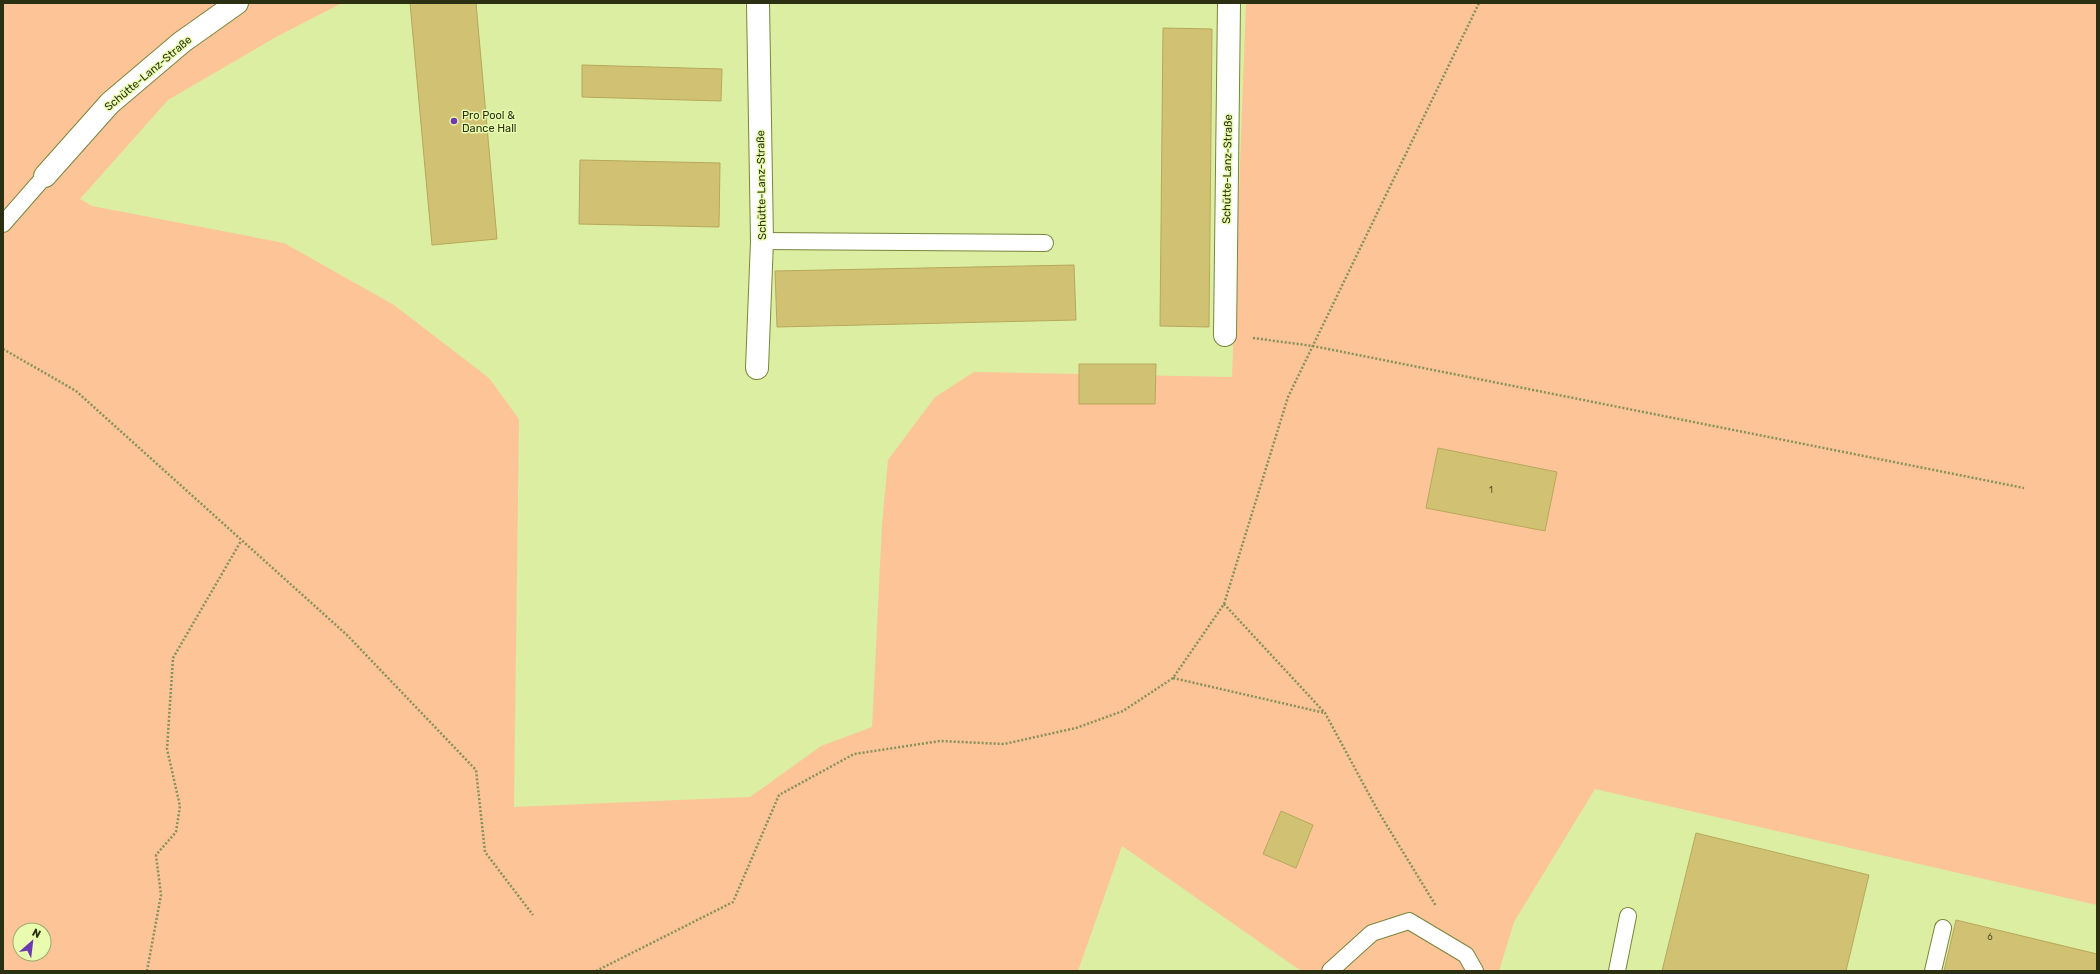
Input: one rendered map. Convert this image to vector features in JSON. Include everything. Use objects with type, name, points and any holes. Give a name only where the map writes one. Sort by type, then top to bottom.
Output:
[{"type":"street","name":"Schütte-Lanz-Straße","points":[[45,176],[110,103],[182,42],[237,3]]},
{"type":"street","name":"Schütte-Lanz-Straße","points":[[757,368],[762,241],[758,3]]},
{"type":"street","name":"Schütte-Lanz-Straße","points":[[1225,335],[1229,3]]},
{"type":"lane","name":"Schütte-Lanz-Straße","points":[[3,224],[45,176]]},
{"type":"lane","points":[[762,241],[1045,243]]},
{"type":"lane","points":[[1617,971],[1628,916]]},
{"type":"lane","points":[[1330,971],[1372,933],[1409,921],[1466,955],[1475,971]]},
{"type":"lane","points":[[1933,971],[1943,928]]},
{"type":"path","points":[[596,971],[733,902],[779,795],[854,754],[940,741],[1004,744],[1076,728],[1123,711],[1173,678],[1224,604],[1288,397],[1479,3]]},
{"type":"path","points":[[1225,335],[1313,346],[2024,488]]},
{"type":"path","points":[[3,349],[76,391],[347,635],[476,770],[485,852],[533,915]]},
{"type":"path","points":[[147,971],[161,895],[156,855],[176,832],[180,806],[167,749],[173,658],[241,541]]},
{"type":"path","points":[[1224,604],[1325,713],[1378,811],[1438,909]]},
{"type":"path","points":[[1173,678],[1325,713]]},
{"type":"shaded area","points":[[3,3],[342,3],[276,37],[168,100],[80,199],[92,206],[284,243],[394,305],[489,378],[519,419],[514,807],[750,797],[821,746],[872,727],[882,525],[888,460],[935,397],[974,372],[1232,377],[1246,3],[2097,3],[2097,905],[1595,789],[1514,922],[1499,971],[1301,971],[1122,846],[1078,971],[3,971]]},
{"type":"building","name":"Pro Pool & Dance Hall","points":[[410,3],[476,3],[497,239],[432,245]]},
{"type":"building","points":[[1163,28],[1212,29],[1209,327],[1160,326]]},
{"type":"building","points":[[582,65],[722,69],[721,101],[582,97]]},
{"type":"building","points":[[580,160],[720,163],[719,227],[579,224]]},
{"type":"building","points":[[1074,265],[1076,320],[777,327],[775,271]]},
{"type":"building","points":[[1079,364],[1156,364],[1155,404],[1079,404]]},
{"type":"building","points":[[1438,448],[1557,472],[1545,531],[1426,508]]},
{"type":"building","points":[[1281,811],[1313,825],[1296,868],[1263,854]]},
{"type":"building","points":[[1696,833],[1869,875],[1846,971],[1662,971]]},
{"type":"building","points":[[1956,920],[2097,954],[2097,971],[1944,971]]},
{"type":"place","name":"Pro Pool & Dance Hall","points":[[454,121]]}]
